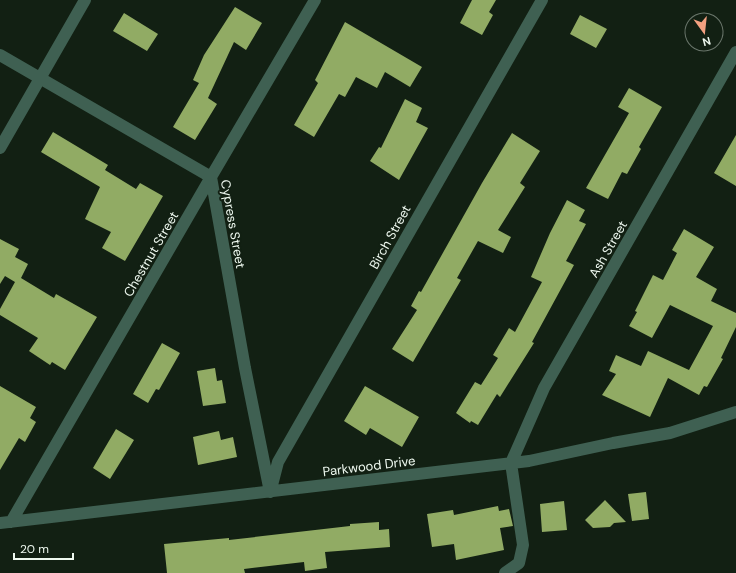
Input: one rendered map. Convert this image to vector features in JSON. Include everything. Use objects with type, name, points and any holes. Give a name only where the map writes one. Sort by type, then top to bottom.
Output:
[{"type":"street","points":[[0,148],[85,0]]},
{"type":"street","name":"Chestnut Street","points":[[6,523],[315,0]]},
{"type":"street","name":"Birch Street","points":[[270,492],[278,462],[542,0]]},
{"type":"street","name":"Ash Street","points":[[511,463],[544,388],[736,52]]},
{"type":"street","name":"Cypress Street","points":[[0,55],[211,177],[245,368],[270,492]]},
{"type":"street","name":"Parkwood Drive","points":[[6,523],[168,502],[270,492],[548,458],[613,443],[670,433],[736,412]]},
{"type":"street","points":[[505,573],[519,563],[524,545],[511,463]]},
{"type":"building","points":[[472,0],[496,0],[489,12],[493,15],[482,35],[460,23]]},
{"type":"building","points":[[235,7],[262,23],[246,50],[234,42],[208,98],[217,104],[195,140],[173,127],[199,83],[193,80],[204,55]]},
{"type":"building","points":[[124,13],[158,34],[147,51],[113,31]]},
{"type":"building","points":[[580,15],[607,29],[596,48],[570,34]]},
{"type":"building","points":[[345,22],[422,67],[410,87],[385,72],[377,88],[356,77],[345,97],[339,94],[314,137],[294,125],[318,83],[315,80]]},
{"type":"building","points":[[629,88],[662,107],[639,147],[641,149],[627,174],[622,172],[608,199],[586,188],[629,113],[618,107]]},
{"type":"building","points":[[405,99],[422,108],[416,122],[428,128],[399,180],[370,161],[379,147],[381,148]]},
{"type":"building","points":[[53,132],[108,165],[105,170],[136,189],[140,183],[163,196],[125,261],[102,248],[111,232],[85,219],[100,187],[41,152]]},
{"type":"building","points":[[512,133],[540,151],[520,183],[525,187],[498,230],[511,237],[503,253],[478,241],[457,278],[461,280],[413,362],[392,349],[417,310],[411,306],[419,291],[421,292],[482,183]]},
{"type":"building","points":[[736,135],[736,186],[714,173]]},
{"type":"building","points":[[567,200],[585,210],[579,221],[586,224],[566,261],[574,265],[532,342],[534,343],[500,397],[497,394],[478,425],[471,421],[470,423],[456,413],[475,382],[481,385],[498,358],[493,355],[509,328],[515,332],[542,282],[531,277],[550,233]]},
{"type":"building","points":[[684,229],[714,247],[696,277],[717,289],[711,301],[736,313],[736,327],[721,358],[723,359],[707,387],[704,386],[699,395],[668,378],[650,417],[602,395],[616,374],[609,371],[616,355],[641,366],[648,351],[689,370],[713,326],[670,305],[652,338],[629,326],[637,312],[635,311],[653,275],[663,280],[677,253],[672,250]]},
{"type":"building","points":[[0,239],[19,249],[15,257],[28,264],[21,278],[54,298],[56,294],[97,317],[65,370],[52,362],[50,365],[29,351],[38,338],[0,315],[0,309],[15,282],[5,276],[0,284]]},
{"type":"building","points":[[162,343],[180,353],[159,390],[156,389],[148,403],[133,394]]},
{"type":"building","points":[[215,368],[217,381],[222,380],[226,403],[203,406],[197,371]]},
{"type":"building","points":[[0,386],[36,407],[30,418],[36,422],[25,442],[19,438],[0,470]]},
{"type":"building","points":[[365,386],[419,417],[402,447],[370,428],[366,435],[344,421]]},
{"type":"building","points":[[116,429],[134,440],[110,479],[93,468]]},
{"type":"building","points":[[219,431],[221,440],[233,437],[237,457],[198,465],[193,437]]},
{"type":"building","points":[[646,492],[649,519],[632,521],[628,494]]},
{"type":"building","points":[[605,500],[626,522],[614,523],[610,527],[593,528],[585,520]]},
{"type":"building","points":[[564,501],[567,530],[542,532],[540,504]]},
{"type":"building","points":[[498,506],[499,511],[509,509],[513,526],[500,528],[504,550],[456,560],[454,544],[432,547],[427,514],[453,510],[454,515]]},
{"type":"building","points":[[379,522],[379,530],[389,529],[390,547],[325,552],[327,568],[305,571],[304,562],[244,569],[245,573],[167,573],[164,544],[229,538],[229,540],[350,526],[350,524]]}]
